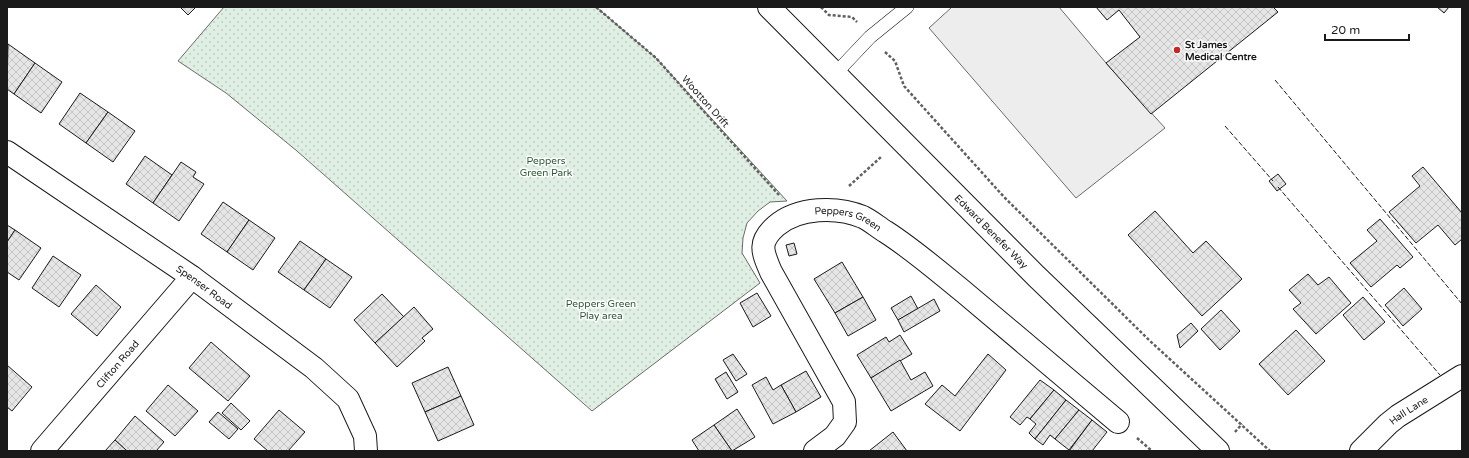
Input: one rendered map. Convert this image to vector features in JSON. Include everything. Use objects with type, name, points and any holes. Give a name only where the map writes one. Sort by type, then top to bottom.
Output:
[{"type":"street","name":"Edward Benefer Way","points":[[769,7],[1036,276],[1218,451]]},
{"type":"street","name":"Spenser Road","points":[[7,152],[192,277],[314,368],[348,399],[365,436],[366,451]]},
{"type":"street","name":"Peppers Green","points":[[814,451],[836,436],[845,422],[844,402],[771,272],[763,253],[764,241],[770,232],[784,220],[797,214],[822,210],[848,212],[863,218],[906,245],[1118,422]]},
{"type":"street","name":"Clifton Road","points":[[42,451],[192,277]]},
{"type":"street","name":"Hall Lane","points":[[1361,451],[1398,416],[1462,376]]},
{"type":"lane","points":[[835,74],[870,37],[907,7]]},
{"type":"path","name":"Wootton Drift","points":[[596,7],[656,58],[797,214]]},
{"type":"path","points":[[821,7],[828,14],[852,17],[895,61],[904,86],[1004,197],[1149,340],[1270,451]]},
{"type":"path","points":[[822,210],[885,153]]},
{"type":"green space","name":"Peppers Green Park","points":[[224,7],[596,7],[656,58],[787,201],[770,202],[758,211],[747,223],[743,238],[742,253],[760,283],[592,411],[297,151],[226,93],[178,61]]},
{"type":"shaded area","points":[[952,7],[1059,7],[1106,63],[1165,128],[1076,198],[929,28]]},
{"type":"building","points":[[180,7],[196,7],[188,15]]},
{"type":"building","name":"St James Medical Centre","points":[[1096,7],[1273,7],[1278,12],[1151,114],[1106,63],[1140,37],[1119,10],[1107,20]]},
{"type":"building","points":[[1437,7],[1449,7],[1444,13]]},
{"type":"building","points":[[8,44],[35,63],[14,94],[7,89]]},
{"type":"building","points":[[35,63],[62,82],[41,113],[14,94]]},
{"type":"building","points":[[80,93],[108,112],[86,143],[59,124]]},
{"type":"building","points":[[108,112],[135,131],[113,162],[86,143]]},
{"type":"building","points":[[145,156],[172,175],[153,203],[126,184]]},
{"type":"building","points":[[181,162],[196,172],[193,177],[204,184],[179,221],[153,203]]},
{"type":"building","points":[[1423,167],[1462,213],[1462,239],[1455,245],[1438,225],[1416,243],[1389,212],[1420,186],[1412,176]]},
{"type":"building","points":[[1278,174],[1286,184],[1277,191],[1269,181]]},
{"type":"building","points":[[223,202],[249,220],[227,252],[201,234]]},
{"type":"building","points":[[1155,211],[1193,253],[1206,241],[1242,279],[1202,316],[1128,235]]},
{"type":"building","points":[[1380,219],[1413,257],[1400,268],[1397,265],[1371,287],[1350,263],[1377,241],[1367,230]]},
{"type":"building","points":[[249,220],[275,238],[253,270],[227,252]]},
{"type":"building","points":[[7,225],[15,230],[7,242]]},
{"type":"building","points":[[15,230],[41,248],[19,280],[7,272],[7,242]]},
{"type":"building","points":[[300,241],[326,259],[304,290],[278,272]]},
{"type":"building","points":[[794,243],[797,254],[789,256],[786,245]]},
{"type":"building","points":[[53,256],[81,275],[59,307],[32,288]]},
{"type":"building","points":[[326,259],[352,277],[330,308],[304,290]]},
{"type":"building","points":[[842,262],[863,297],[835,313],[814,279]]},
{"type":"building","points":[[1308,274],[1318,285],[1329,277],[1351,303],[1316,334],[1293,309],[1301,303],[1289,290]]},
{"type":"building","points":[[96,285],[121,307],[97,336],[71,314]]},
{"type":"building","points":[[1404,288],[1422,309],[1403,326],[1385,305]]},
{"type":"building","points":[[757,293],[771,316],[753,327],[740,303]]},
{"type":"building","points":[[382,294],[404,317],[375,343],[354,320]]},
{"type":"building","points":[[911,296],[918,309],[898,320],[891,308]]},
{"type":"building","points":[[863,297],[876,320],[848,336],[835,313]]},
{"type":"building","points":[[1363,297],[1385,322],[1364,340],[1343,315]]},
{"type":"building","points":[[934,299],[940,311],[904,332],[898,320]]},
{"type":"building","points":[[414,307],[433,329],[422,338],[425,341],[397,367],[375,343]]},
{"type":"building","points":[[1221,310],[1240,331],[1220,350],[1201,329]]},
{"type":"building","points":[[1191,323],[1198,331],[1180,348],[1177,335]]},
{"type":"building","points":[[1296,330],[1325,361],[1288,395],[1259,364]]},
{"type":"building","points":[[900,335],[912,354],[871,378],[857,355],[886,337],[889,342]]},
{"type":"building","points":[[211,342],[250,376],[228,401],[189,368]]},
{"type":"building","points":[[733,354],[747,374],[736,381],[723,360]]},
{"type":"building","points":[[988,354],[1006,370],[960,431],[925,404],[942,385],[955,396]]},
{"type":"building","points":[[900,360],[911,380],[925,372],[933,386],[891,411],[871,378]]},
{"type":"building","points":[[7,365],[32,387],[12,411],[7,407]]},
{"type":"building","points":[[448,367],[461,396],[425,412],[412,383]]},
{"type":"building","points":[[806,371],[821,397],[796,412],[781,385]]},
{"type":"building","points":[[726,372],[738,392],[727,399],[715,379]]},
{"type":"building","points":[[766,377],[773,390],[781,385],[796,412],[773,424],[752,385]]},
{"type":"building","points":[[1040,380],[1054,390],[1030,419],[1027,417],[1020,425],[1010,417]]},
{"type":"building","points":[[168,385],[198,411],[175,436],[146,411]]},
{"type":"building","points":[[1054,390],[1066,400],[1035,439],[1029,433],[1036,424],[1030,419]]},
{"type":"building","points":[[461,396],[474,425],[438,441],[425,412]]},
{"type":"building","points":[[1066,400],[1079,410],[1055,439],[1050,435],[1043,445],[1035,439]]},
{"type":"building","points":[[231,403],[250,421],[241,430],[222,413]]},
{"type":"building","points":[[737,409],[755,437],[732,451],[714,425]]},
{"type":"building","points":[[279,410],[305,432],[288,451],[268,451],[254,439]]},
{"type":"building","points":[[1079,410],[1092,420],[1069,450],[1055,439]]},
{"type":"building","points":[[218,412],[238,429],[229,439],[209,422]]},
{"type":"building","points":[[135,416],[164,442],[156,451],[127,451],[115,440]]},
{"type":"building","points":[[1092,420],[1107,432],[1092,451],[1069,451]]},
{"type":"building","points":[[714,425],[732,451],[699,451],[692,440]]},
{"type":"building","points":[[893,432],[907,451],[869,451]]},
{"type":"building","points":[[115,440],[127,451],[105,451]]},
{"type":"fence","points":[[1275,80],[1462,304]]},
{"type":"fence","points":[[1225,126],[1273,181]]},
{"type":"fence","points":[[1278,187],[1440,375]]},
{"type":"place","name":"St James Medical Centre","points":[[1177,50]]},
{"type":"park label","name":"Peppers Green Play area","points":[[601,308]]}]
